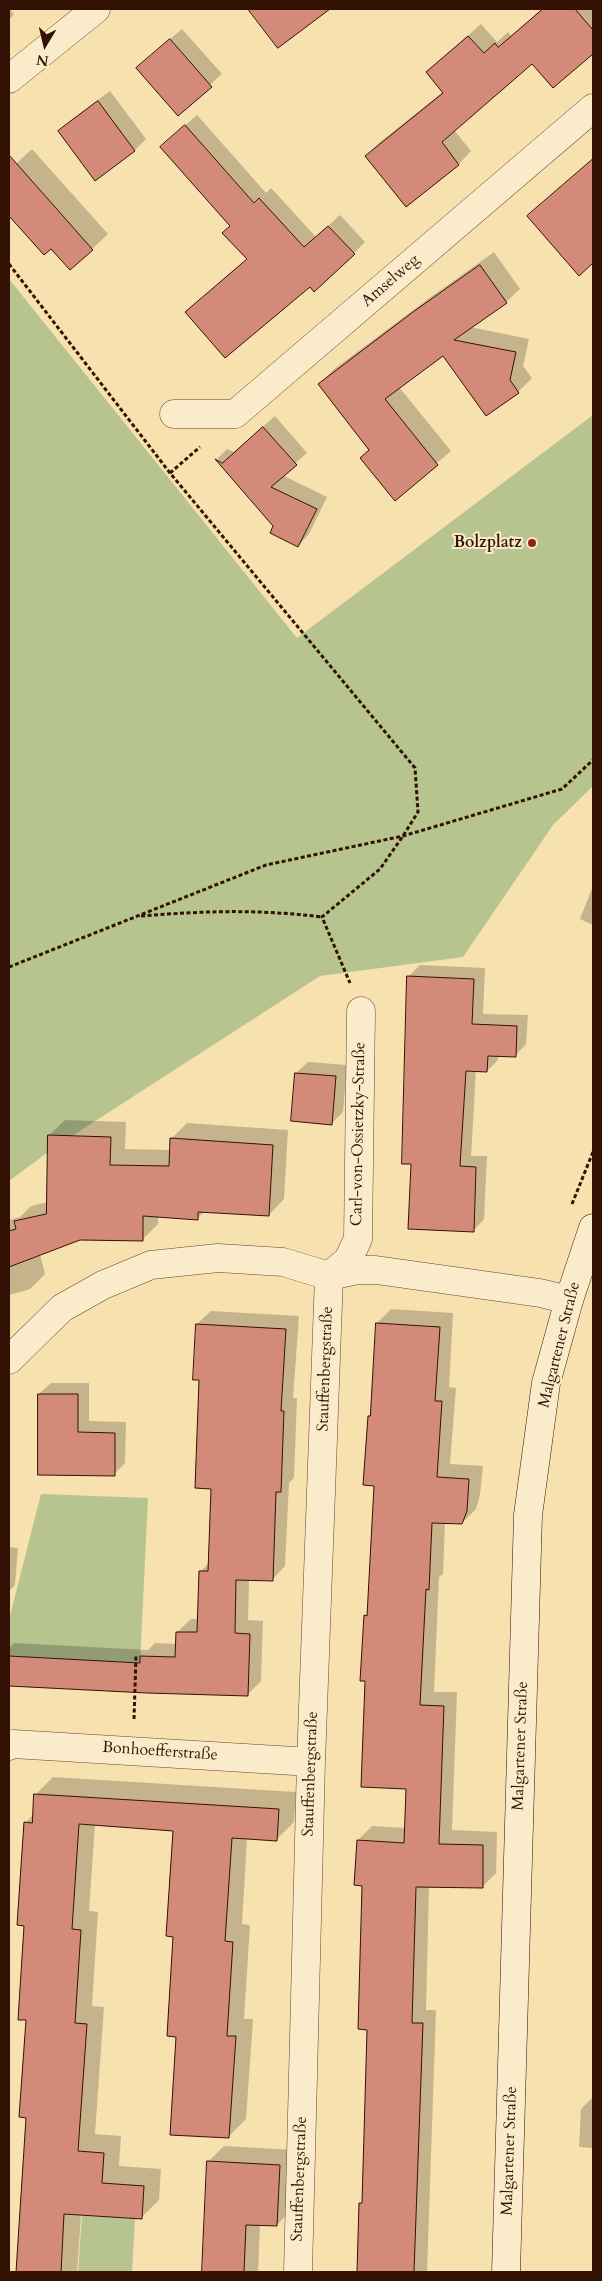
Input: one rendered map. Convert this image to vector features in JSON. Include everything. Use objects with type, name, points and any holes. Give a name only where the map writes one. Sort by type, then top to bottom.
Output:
[{"type":"street","points":[[9,79],[96,9]]},
{"type":"street","name":"Amselweg","points":[[174,414],[235,414],[593,108]]},
{"type":"street","name":"Carl-von-Ossietzky-Straße","points":[[329,1276],[348,1260],[358,1239],[361,1011]]},
{"type":"street","name":"Malgartener Straße","points":[[506,2272],[528,1515],[546,1383],[569,1300],[593,1228]]},
{"type":"street","points":[[9,1360],[62,1308],[103,1285],[151,1265],[218,1258],[283,1262],[329,1276],[358,1270],[376,1270],[540,1293],[569,1300]]},
{"type":"street","name":"Stauffenbergstraße","points":[[298,2272],[311,1762],[329,1276]]},
{"type":"street","name":"Bonhoefferstraße","points":[[9,1746],[13,1744],[132,1750],[311,1762]]},
{"type":"path","points":[[9,264],[170,473],[415,768],[418,812],[380,869],[322,917],[280,912],[235,910],[137,917]]},
{"type":"path","points":[[9,967],[266,865],[403,836],[562,789],[593,760]]},
{"type":"path","points":[[322,917],[361,1011]]},
{"type":"path","points":[[132,1750],[136,1656]]},
{"type":"green space","points":[[9,279],[297,638],[593,415],[593,786],[553,825],[463,957],[320,976],[55,1147],[9,1181]]},
{"type":"green space","points":[[41,1494],[148,1498],[140,1664],[9,1656],[9,1620]]},
{"type":"green space","points":[[82,2215],[135,2219],[132,2272],[78,2272]]},
{"type":"building","points":[[248,9],[330,9],[278,48]]},
{"type":"building","points":[[543,9],[575,9],[593,30],[593,54],[553,88],[532,64],[442,142],[459,165],[406,207],[365,156],[443,93],[426,72],[468,36],[484,53],[495,43],[498,47]]},
{"type":"building","points":[[170,39],[212,87],[178,116],[136,68]]},
{"type":"building","points":[[98,101],[135,151],[95,181],[58,131]]},
{"type":"building","points":[[185,125],[254,203],[259,198],[304,247],[328,226],[355,254],[314,292],[310,287],[225,358],[185,312],[247,259],[222,233],[230,226],[160,147]]},
{"type":"building","points":[[9,155],[93,250],[70,270],[51,249],[44,255],[9,216]]},
{"type":"building","points":[[593,159],[593,263],[579,276],[527,216]]},
{"type":"building","points":[[480,265],[507,303],[454,340],[516,352],[510,380],[519,393],[486,416],[443,356],[385,399],[438,465],[395,501],[360,458],[369,450],[318,384],[413,312]]},
{"type":"building","points":[[263,427],[297,465],[271,487],[317,509],[298,547],[270,533],[273,526],[215,459],[222,463]]},
{"type":"building","points":[[407,976],[474,979],[472,1024],[517,1026],[516,1057],[488,1056],[487,1072],[466,1071],[460,1166],[476,1167],[474,1232],[408,1229],[411,1164],[402,1164]]},
{"type":"building","points":[[295,1073],[336,1076],[332,1125],[291,1121]]},
{"type":"building","points":[[48,1135],[111,1137],[110,1165],[169,1166],[170,1138],[273,1145],[269,1216],[198,1212],[198,1220],[143,1216],[143,1241],[80,1240],[9,1267],[9,1231],[16,1229],[14,1221],[46,1214]]},
{"type":"building","points":[[376,1323],[440,1327],[435,1401],[442,1401],[437,1477],[469,1479],[467,1511],[462,1524],[432,1523],[429,1590],[426,1589],[420,1705],[444,1706],[439,1844],[483,1845],[483,1888],[416,1887],[412,2023],[423,2023],[414,2272],[357,2272],[359,2203],[362,2203],[367,2030],[358,2029],[362,1886],[354,1885],[357,1840],[404,1843],[406,1789],[361,1787],[365,1681],[360,1681],[364,1615],[367,1616],[374,1486],[363,1485]]},
{"type":"building","points":[[196,1324],[286,1329],[281,1411],[284,1411],[281,1492],[276,1492],[273,1581],[236,1580],[235,1633],[250,1634],[248,1696],[9,1686],[9,1656],[140,1663],[140,1656],[175,1657],[176,1632],[197,1632],[199,1571],[208,1571],[211,1489],[195,1488],[199,1380],[193,1380]]},
{"type":"building","points":[[38,1394],[78,1394],[78,1432],[115,1433],[115,1476],[38,1475]]},
{"type":"building","points":[[34,1794],[279,1809],[277,1841],[232,1838],[225,1941],[233,1942],[227,2036],[236,2036],[229,2138],[170,2135],[176,2037],[167,2036],[173,1937],[166,1936],[173,1831],[79,1824],[72,1929],[81,1930],[75,2023],[87,2024],[78,2151],[104,2153],[102,2183],[144,2186],[142,2219],[64,2214],[61,2272],[16,2272],[26,2118],[19,2117],[26,2020],[18,2020],[24,1926],[17,1925],[24,1822],[32,1823]]},
{"type":"building","points":[[207,2161],[280,2165],[277,2226],[246,2225],[244,2272],[202,2272]]},
{"type":"place","name":"Bolzplatz","points":[[532,543]]}]
